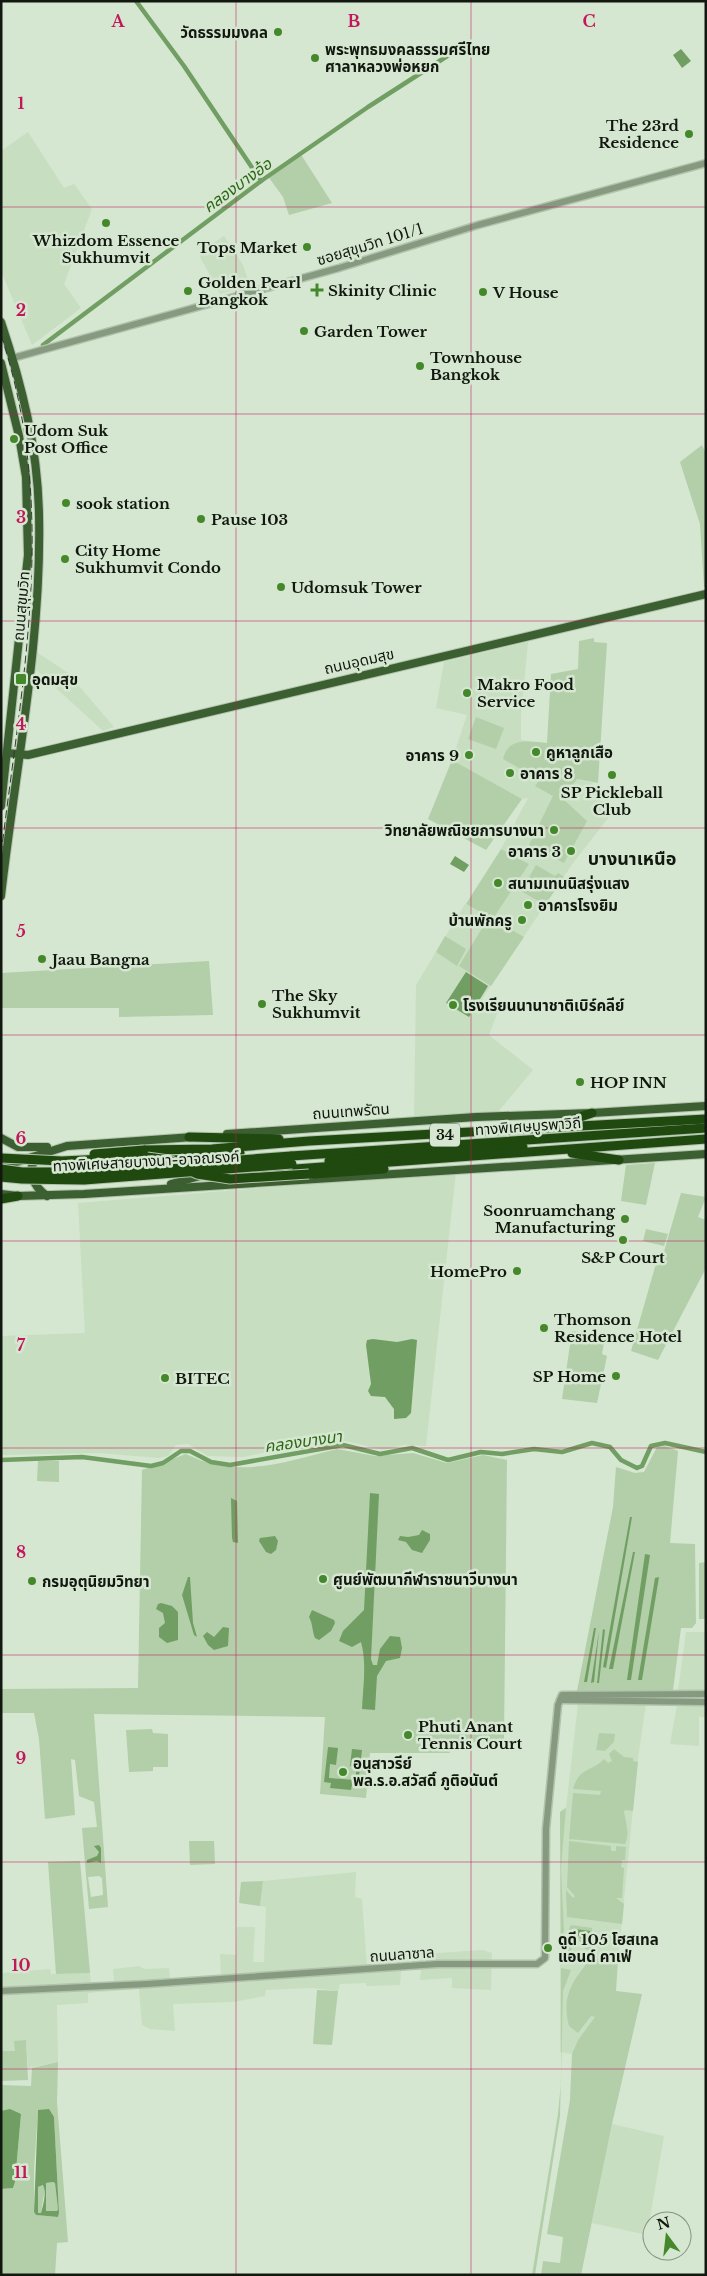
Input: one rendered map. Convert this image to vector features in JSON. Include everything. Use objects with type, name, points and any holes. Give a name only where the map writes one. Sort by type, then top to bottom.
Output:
[{"type":"highway","points":[[539,1130],[592,1113]]},
{"type":"highway","name":"ถนนเทพรัตน","points":[[351,1141],[706,1119]]},
{"type":"highway","name":"ทางพิเศษบูรพาวิถี","points":[[292,1160],[706,1128]]},
{"type":"highway","name":"ทางพิเศษบูรพาวิถี","points":[[292,1160],[706,1135]]},
{"type":"highway","points":[[189,1137],[351,1141]]},
{"type":"highway","name":"34","points":[[418,1160],[706,1139]]},
{"type":"highway","points":[[1,1152],[43,1157],[144,1150],[212,1149],[309,1141]]},
{"type":"highway","points":[[1,1167],[84,1168],[351,1141]]},
{"type":"highway","points":[[555,1151],[619,1160]]},
{"type":"highway","points":[[1,1158],[62,1161],[148,1157],[169,1160],[197,1174],[230,1179],[384,1169]]},
{"type":"highway","name":"ทางพิเศษสายบางนา-อาจณรงค์","points":[[1,1167],[30,1172],[84,1172],[292,1160]]},
{"type":"highway","name":"ทางพิเศษสายบางนา-อาจณรงค์","points":[[1,1178],[84,1180],[292,1160]]},
{"type":"highway","points":[[359,1176],[418,1160]]},
{"type":"highway","points":[[1,1178],[21,1182],[84,1183],[418,1160]]},
{"type":"highway","points":[[1,1199],[18,1196]]},
{"type":"main road","name":"ถนนสุขุมวิท","points":[[1,322],[13,358],[30,431],[39,514],[36,600],[1,896]]},
{"type":"main road","points":[[1,362],[13,358]]},
{"type":"main road","name":"ถนนสุขุมวิท","points":[[1,362],[23,457],[28,525],[26,591],[1,806]]},
{"type":"main road","name":"ถนนอุดมสุข","points":[[7,753],[19,755],[53,749],[706,594]]},
{"type":"main road","name":"ถนนเทพรัตน","points":[[1,1167],[42,1152],[67,1146],[476,1117],[592,1113],[706,1106]]},
{"type":"main road","points":[[1,1138],[18,1147],[67,1146]]},
{"type":"main road","points":[[42,1152],[33,1161],[32,1176],[36,1186],[47,1196]]},
{"type":"main road","points":[[1,1194],[47,1196],[706,1154]]},
{"type":"main road","points":[[158,1188],[200,1176]]},
{"type":"street","name":"ซอยสุขุมวิท 101/1","points":[[13,358],[364,260],[478,225],[706,163]]},
{"type":"street","points":[[560,1700],[566,1694],[706,1702]]},
{"type":"street","points":[[560,1700],[706,1694]]},
{"type":"street","name":"ถนนลาซาล","points":[[1,1991],[147,1984],[437,1964],[537,1964],[543,1962],[545,1958],[546,1829],[560,1700]]},
{"type":"shaded area","points":[[681,49],[691,61],[682,68],[673,55]]},
{"type":"shaded area","points":[[28,132],[64,188],[74,184],[92,209],[64,284],[81,308],[32,345],[1,271],[1,151]]},
{"type":"shaded area","points":[[300,153],[332,203],[289,215],[283,197],[267,175]]},
{"type":"shaded area","points":[[224,236],[243,265],[250,286],[220,294],[198,253]]},
{"type":"shaded area","points":[[702,445],[706,453],[706,587],[704,587],[700,524],[680,462]]},
{"type":"shaded area","points":[[594,638],[594,642],[607,643],[598,783],[577,779],[563,799],[587,821],[564,863],[529,845],[553,796],[535,786],[541,777],[539,774],[528,773],[503,759],[510,747],[520,742],[547,743],[551,674],[578,669],[579,641]]},
{"type":"shaded area","points":[[528,642],[521,716],[521,740],[545,743],[543,770],[593,783],[592,798],[605,802],[604,813],[609,817],[573,863],[482,999],[498,1011],[489,1035],[533,1070],[498,1112],[414,1117],[416,985],[465,904],[493,919],[529,864],[501,849],[528,798],[522,799],[452,760],[467,715],[436,708],[444,662]]},
{"type":"shaded area","points":[[35,651],[68,673],[114,727],[103,731],[32,666]]},
{"type":"shaded area","points":[[476,717],[504,728],[496,749],[468,739]]},
{"type":"shaded area","points":[[452,760],[522,799],[486,850],[428,819]]},
{"type":"shaded area","points":[[501,849],[529,864],[493,919],[524,937],[491,986],[459,966],[489,917],[466,904]]},
{"type":"shaded area","points":[[455,856],[469,865],[464,872],[450,864]]},
{"type":"shaded area","points":[[536,865],[555,876],[558,873],[564,877],[545,905],[521,891]]},
{"type":"shaded area","points":[[445,936],[466,949],[457,966],[436,952]]},
{"type":"shaded area","points":[[209,961],[213,1015],[119,1017],[119,1008],[1,1008],[1,973]]},
{"type":"shaded area","points":[[466,972],[488,986],[469,1017],[446,1003]]},
{"type":"shaded area","points":[[655,1163],[646,1205],[621,1201],[626,1165]]},
{"type":"shaded area","points":[[456,1172],[426,1446],[404,1445],[383,1450],[346,1441],[316,1442],[243,1457],[208,1456],[188,1444],[176,1445],[168,1456],[159,1458],[99,1453],[1,1455],[1,1336],[85,1333],[78,1203]]},
{"type":"shaded area","points":[[681,1193],[706,1197],[698,1217],[706,1220],[706,1268],[658,1360],[631,1351],[655,1267],[663,1255]]},
{"type":"shaded area","points":[[646,1229],[668,1234],[664,1246],[643,1241]]},
{"type":"shaded area","points":[[572,1331],[605,1336],[602,1354],[607,1356],[597,1403],[562,1399]]},
{"type":"shaded area","points":[[367,1340],[397,1342],[417,1340],[411,1413],[406,1418],[394,1419],[394,1409],[385,1397],[371,1396],[368,1391],[371,1384],[366,1345]]},
{"type":"shaded area","points":[[665,1446],[678,1451],[670,1543],[695,1544],[696,1623],[692,1628],[681,1628],[673,1690],[577,1691],[613,1507],[616,1467],[635,1473],[644,1472],[657,1447]]},
{"type":"shaded area","name":"ศูนย์พัฒนากีฬาราชนาวีบางนา","points":[[337,1449],[375,1456],[413,1453],[447,1463],[483,1455],[507,1460],[504,1739],[450,1745],[450,1753],[370,1753],[366,1798],[320,1794],[325,1717],[94,1714],[108,1907],[89,1909],[82,1828],[97,1827],[94,1802],[79,1796],[75,1760],[71,1759],[75,1815],[45,1819],[39,1739],[34,1713],[1,1713],[1,1689],[138,1688],[142,1470],[186,1454],[205,1462],[243,1467],[280,1463]],"holes":[[[99,1876],[102,1878],[103,1895],[91,1897],[88,1877]]]},
{"type":"shaded area","points":[[38,1461],[59,1461],[59,1482],[37,1481]]},
{"type":"shaded area","points":[[370,1493],[379,1494],[371,1659],[373,1665],[377,1665],[380,1649],[390,1636],[400,1637],[402,1648],[400,1658],[386,1661],[377,1676],[375,1710],[362,1709],[364,1667],[361,1642],[352,1647],[339,1641],[343,1631],[364,1610]]},
{"type":"shaded area","points":[[231,1498],[237,1501],[238,1543],[233,1542],[232,1538]]},
{"type":"shaded area","points":[[630,1517],[632,1517],[606,1668],[603,1667]]},
{"type":"shaded area","points":[[422,1530],[430,1534],[430,1540],[422,1553],[412,1550],[406,1542],[398,1540],[400,1536],[419,1535]]},
{"type":"shaded area","points":[[275,1536],[278,1541],[276,1550],[271,1554],[266,1552],[259,1541],[260,1538]]},
{"type":"shaded area","points":[[633,1552],[635,1552],[613,1669],[609,1669]]},
{"type":"shaded area","points":[[645,1554],[650,1555],[631,1680],[627,1680]]},
{"type":"shaded area","points":[[706,1562],[706,1619],[699,1619],[699,1563]]},
{"type":"shaded area","points":[[188,1577],[190,1577],[193,1623],[197,1637],[194,1635],[182,1595]]},
{"type":"shaded area","points":[[659,1577],[642,1680],[638,1680],[655,1578]]},
{"type":"shaded area","points":[[158,1604],[172,1606],[178,1612],[178,1640],[167,1643],[159,1637],[159,1628],[165,1623],[163,1613],[156,1609]]},
{"type":"shaded area","points":[[312,1610],[334,1620],[335,1623],[331,1631],[319,1640],[315,1638],[309,1617]]},
{"type":"shaded area","points":[[223,1627],[229,1628],[228,1646],[214,1650],[208,1645],[203,1636],[207,1632],[214,1637]]},
{"type":"shaded area","points":[[594,1628],[596,1628],[587,1682],[584,1682]]},
{"type":"shaded area","points":[[603,1629],[605,1630],[599,1683],[597,1683]]},
{"type":"shaded area","points":[[599,1631],[594,1682],[591,1683]]},
{"type":"shaded area","points":[[686,1632],[706,1632],[706,1690],[678,1691]]},
{"type":"shaded area","points":[[578,1704],[646,1704],[638,1758],[615,1991],[578,2040],[572,2054],[560,2052],[560,1812],[566,1808]]},
{"type":"shaded area","points":[[677,1705],[706,1705],[706,1717],[699,1717],[699,1746],[670,1744]]},
{"type":"shaded area","points":[[152,1729],[153,1733],[168,1734],[168,1767],[153,1767],[153,1771],[129,1772],[126,1730]]},
{"type":"shaded area","points":[[599,1733],[615,1734],[614,1742],[605,1751],[596,1750]]},
{"type":"shaded area","points":[[328,1747],[338,1748],[336,1765],[330,1764],[329,1778],[355,1780],[357,1767],[350,1766],[352,1749],[362,1750],[358,1785],[352,1785],[351,1790],[330,1788],[331,1783],[324,1782]]},
{"type":"shaded area","points":[[614,1749],[624,1757],[633,1758],[633,1761],[638,1762],[633,1811],[625,1810],[624,1812],[627,1824],[625,1844],[569,1839],[573,1793],[600,1795],[601,1791],[573,1789],[576,1782],[582,1773],[604,1759],[608,1763],[612,1761],[609,1754]]},
{"type":"shaded area","points":[[566,1808],[561,1868],[564,1931],[562,1937],[565,1937],[572,1945],[570,1961],[561,1961],[560,1812]]},
{"type":"shaded area","points":[[189,1841],[214,1841],[215,1864],[190,1865]]},
{"type":"shaded area","points":[[569,1841],[611,1846],[611,1851],[616,1851],[616,1846],[626,1847],[625,1860],[622,1860],[621,1867],[624,1868],[622,1898],[616,1898],[624,1904],[622,1924],[567,1917],[566,1890],[573,1898],[575,1896],[567,1887]]},
{"type":"shaded area","points":[[99,1845],[101,1848],[101,1863],[97,1861],[87,1863],[87,1860],[97,1856],[99,1852],[94,1846]]},
{"type":"shaded area","points":[[80,1861],[90,1973],[56,1974],[48,1862]]},
{"type":"shaded area","points":[[356,1872],[355,1897],[362,1899],[367,1967],[420,1964],[422,1954],[483,1950],[492,1953],[491,1990],[452,1988],[452,1978],[420,1980],[421,1970],[401,1970],[400,1985],[366,1986],[366,1983],[340,1984],[338,1991],[312,1988],[266,1990],[265,1996],[233,2002],[173,2004],[175,2031],[150,2029],[142,2025],[139,1989],[88,1993],[88,2003],[57,2005],[58,2062],[28,2068],[26,2040],[15,2051],[1,2051],[1,1973],[50,1969],[51,1974],[90,1973],[91,1984],[114,1983],[113,1969],[139,1966],[144,1969],[169,1968],[170,1979],[221,1976],[220,1954],[236,1955],[237,1927],[255,1927],[253,1962],[264,1962],[266,1907],[260,1906],[263,1881]]},
{"type":"shaded area","points":[[263,1881],[260,1906],[239,1903],[241,1882]]},
{"type":"shaded area","points":[[571,1925],[592,1928],[591,1950],[586,1949],[569,1929]]},
{"type":"shaded area","points":[[573,1930],[590,1931],[589,1947]]},
{"type":"shaded area","points":[[591,1958],[618,1960],[616,1991],[642,1994],[612,2124],[581,2275],[541,2275],[543,2261],[560,2263],[563,2237],[547,2234],[570,2100],[572,2054],[578,2040],[595,2017],[591,2016],[578,2033],[569,2026],[567,2006],[570,1989],[574,1981]]},
{"type":"shaded area","points":[[561,1968],[571,1970],[563,1991],[561,2074]]},
{"type":"shaded area","points":[[317,1990],[338,1991],[332,2045],[313,2044]]},
{"type":"shaded area","points":[[26,2040],[28,2080],[1,2081],[1,2051],[15,2051],[14,2041]]},
{"type":"shaded area","points":[[58,2062],[57,2102],[68,2242],[57,2243],[55,2275],[1,2275],[1,2189],[13,2188],[15,2182],[21,2115],[1,2111],[1,2085],[31,2086],[32,2068]],"holes":[[[38,2110],[54,2117],[59,2213],[58,2217],[36,2215],[34,2211],[34,2170]]]},
{"type":"shaded area","points":[[561,2085],[560,2116],[535,2275],[532,2275],[558,2114]]},
{"type":"shaded area","points":[[10,2109],[21,2114],[15,2182],[13,2188],[1,2189],[1,2111]]},
{"type":"shaded area","points":[[49,2109],[54,2117],[59,2213],[58,2217],[36,2215],[34,2212],[38,2110]],"holes":[[[46,2183],[55,2183],[58,2209],[57,2211],[46,2211]],[[43,2185],[45,2191],[44,2203],[41,2213],[38,2213],[38,2187]]]},
{"type":"shaded area","points":[[612,2124],[664,2136],[651,2211],[642,2211],[642,2234],[592,2223]]},
{"type":"shaded area","points":[[46,2183],[55,2183],[58,2209],[57,2211],[46,2211]]},
{"type":"shaded area","points":[[44,2185],[41,2213],[38,2213],[38,2187]]},
{"type":"waterway","points":[[136,1],[184,66],[261,181]]},
{"type":"waterway","name":"คลองบางอ้อ","points":[[43,345],[261,181],[368,107],[452,53]]},
{"type":"waterway","name":"คลองบางนา","points":[[1,1460],[82,1457],[151,1466],[163,1463],[181,1451],[190,1451],[211,1462],[230,1465],[343,1445],[380,1454],[412,1448],[448,1460],[481,1452],[502,1454],[534,1449],[562,1452],[592,1443],[610,1447],[621,1460],[637,1468],[642,1466],[651,1446],[665,1443],[706,1452]]},
{"type":"railway","points":[[1,335],[19,401],[28,465],[32,530],[31,594],[26,659],[1,855]]},
{"type":"place","name":"วัดธรรมมงคล","points":[[278,32]]},
{"type":"place","name":"พระพุทธมงคลธรรมศรีไทย ศาลาหลวงพ่อหยก","points":[[315,58]]},
{"type":"place","name":"The 23rd Residence","points":[[689,134]]},
{"type":"place","name":"Whizdom Essence Sukhumvit","points":[[106,223]]},
{"type":"place","name":"Tops Market","points":[[307,247]]},
{"type":"place","name":"Skinity Clinic","points":[[317,290]]},
{"type":"place","name":"Golden Pearl Bangkok","points":[[188,291]]},
{"type":"place","name":"V House","points":[[483,292]]},
{"type":"place","name":"Garden Tower","points":[[304,331]]},
{"type":"place","name":"Townhouse Bangkok","points":[[420,366]]},
{"type":"place","name":"Udom Suk Post Office","points":[[14,439]]},
{"type":"place","name":"sook station","points":[[66,503]]},
{"type":"place","name":"Pause 103","points":[[201,519]]},
{"type":"place","name":"City Home Sukhumvit Condo","points":[[65,559]]},
{"type":"place","name":"Udomsuk Tower","points":[[281,587]]},
{"type":"place","name":"อุดมสุข","points":[[21,679]]},
{"type":"place","name":"Makro Food Service","points":[[467,693]]},
{"type":"place","name":"คูหาลูกเสือ","points":[[536,752]]},
{"type":"place","name":"อาคาร 9","points":[[469,755]]},
{"type":"place","name":"อาคาร 8","points":[[510,773]]},
{"type":"place","name":"SP Pickleball Club","points":[[612,775]]},
{"type":"place","name":"วิทยาลัยพณิชยการบางนา","points":[[554,830]]},
{"type":"place","name":"อาคาร 3","points":[[571,851]]},
{"type":"place","name":"สนามเทนนิสรุ่งแสง","points":[[498,883]]},
{"type":"place","name":"อาคารโรงยิม","points":[[528,905]]},
{"type":"place","name":"บ้านพักครู","points":[[522,920]]},
{"type":"place","name":"Jaau Bangna","points":[[42,959]]},
{"type":"place","name":"The Sky Sukhumvit","points":[[262,1004]]},
{"type":"place","name":"โรงเรียนนานาชาติเบิร์คลีย์","points":[[453,1005]]},
{"type":"place","name":"HOP INN","points":[[580,1082]]},
{"type":"place","name":"Soonruamchang Manufacturing","points":[[625,1219]]},
{"type":"place","name":"S&P Court","points":[[623,1240]]},
{"type":"place","name":"HomePro","points":[[517,1271]]},
{"type":"place","name":"Thomson Residence Hotel","points":[[544,1328]]},
{"type":"place","name":"SP Home","points":[[616,1376]]},
{"type":"place","name":"BITEC","points":[[165,1378]]},
{"type":"place","name":"ศูนย์พัฒนากีฬาราชนาวีบางนา","points":[[323,1579]]},
{"type":"place","name":"กรมอุตุนิยมวิทยา","points":[[32,1581]]},
{"type":"place","name":"Phuti Anant Tennis Court","points":[[408,1735]]},
{"type":"place","name":"อนุสาวรีย์ พล.ร.อ.สวัสดิ์ ภูติอนันต์","points":[[343,1772]]},
{"type":"place","name":"ดูดี 105 โฮสเทล แอนด์ คาเฟ่","points":[[548,1948]]},
{"type":"district","name":"บางนาเหนือ","points":[[632,859]]}]
